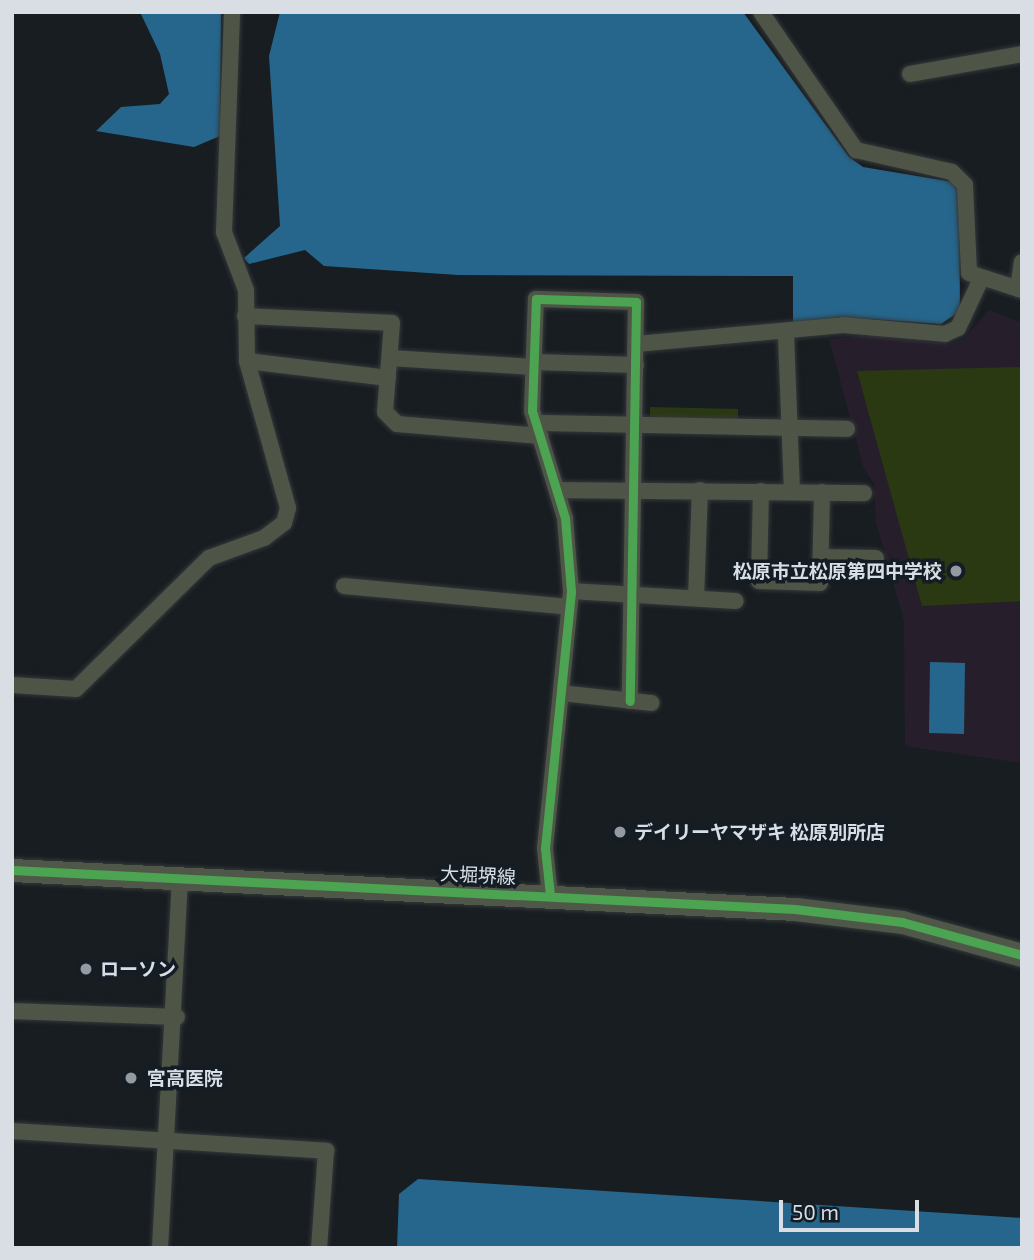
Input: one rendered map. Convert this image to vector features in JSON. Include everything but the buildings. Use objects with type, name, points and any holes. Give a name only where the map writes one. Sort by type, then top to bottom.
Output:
[{"type":"main road","name":"大堀堺線","points":[[12,870],[795,909],[902,922],[1022,955]]},
{"type":"street","points":[[12,685],[76,689],[209,558],[264,538],[284,523],[289,508],[247,360],[246,290],[224,232],[232,12]]},
{"type":"street","points":[[761,12],[856,150],[951,172],[965,185],[969,273],[981,279],[1020,289],[1022,262]]},
{"type":"street","points":[[910,74],[1022,54]]},
{"type":"street","points":[[636,344],[786,335],[844,325],[945,334],[958,328],[981,279]]},
{"type":"street","points":[[550,895],[545,848],[570,599],[558,490],[539,430],[534,364],[536,299],[636,302],[637,489],[630,701]]},
{"type":"street","points":[[245,316],[392,323],[385,412],[397,424],[539,430],[636,425],[848,429]]},
{"type":"street","points":[[786,335],[793,428],[792,492]]},
{"type":"street","points":[[390,358],[636,365]]},
{"type":"street","points":[[247,360],[388,378]]},
{"type":"street","points":[[558,490],[864,493]]},
{"type":"street","points":[[696,598],[700,490]]},
{"type":"street","points":[[761,491],[759,581],[820,583],[822,492]]},
{"type":"street","points":[[821,557],[876,558]]},
{"type":"street","points":[[344,586],[570,599],[634,595],[736,601]]},
{"type":"street","points":[[561,693],[651,703]]},
{"type":"street","points":[[160,1248],[177,1017],[180,878]]},
{"type":"street","points":[[12,1011],[177,1017]]},
{"type":"street","points":[[12,1131],[326,1151],[319,1248]]},
{"type":"shaded area","name":"松原市立松原第四中学校","points":[[989,310],[1022,323],[1022,763],[905,746],[904,621],[876,522],[874,484],[863,466],[829,339],[875,335],[949,344],[964,339]]},
{"type":"green space","points":[[1022,367],[1022,601],[922,606],[857,371]]},
{"type":"green space","points":[[650,407],[738,409],[738,421],[650,418]]},
{"type":"water","points":[[140,12],[221,12],[220,136],[194,147],[96,131],[121,107],[160,104],[169,94],[160,54]]},
{"type":"water","points":[[280,12],[743,12],[849,157],[863,167],[959,183],[960,311],[941,324],[841,317],[793,324],[793,276],[458,275],[324,266],[305,250],[249,264],[244,258],[280,226],[269,56]]},
{"type":"water","points":[[930,662],[965,663],[964,734],[929,733]]},
{"type":"water","points":[[418,1179],[1022,1218],[1022,1248],[397,1248],[399,1194]]},
{"type":"cycle path","points":[[550,895],[545,848],[571,591],[565,518],[532,411],[536,299],[636,302],[630,701]]},
{"type":"cycle path","points":[[12,870],[795,909],[902,922],[1022,955]]},
{"type":"place","name":"松原市立松原第四中学校","points":[[956,571]]},
{"type":"place","name":"デイリーヤマザキ 松原別所店","points":[[620,832]]},
{"type":"place","name":"ローソン","points":[[86,969]]},
{"type":"place","name":"宮高医院","points":[[131,1078]]}]
